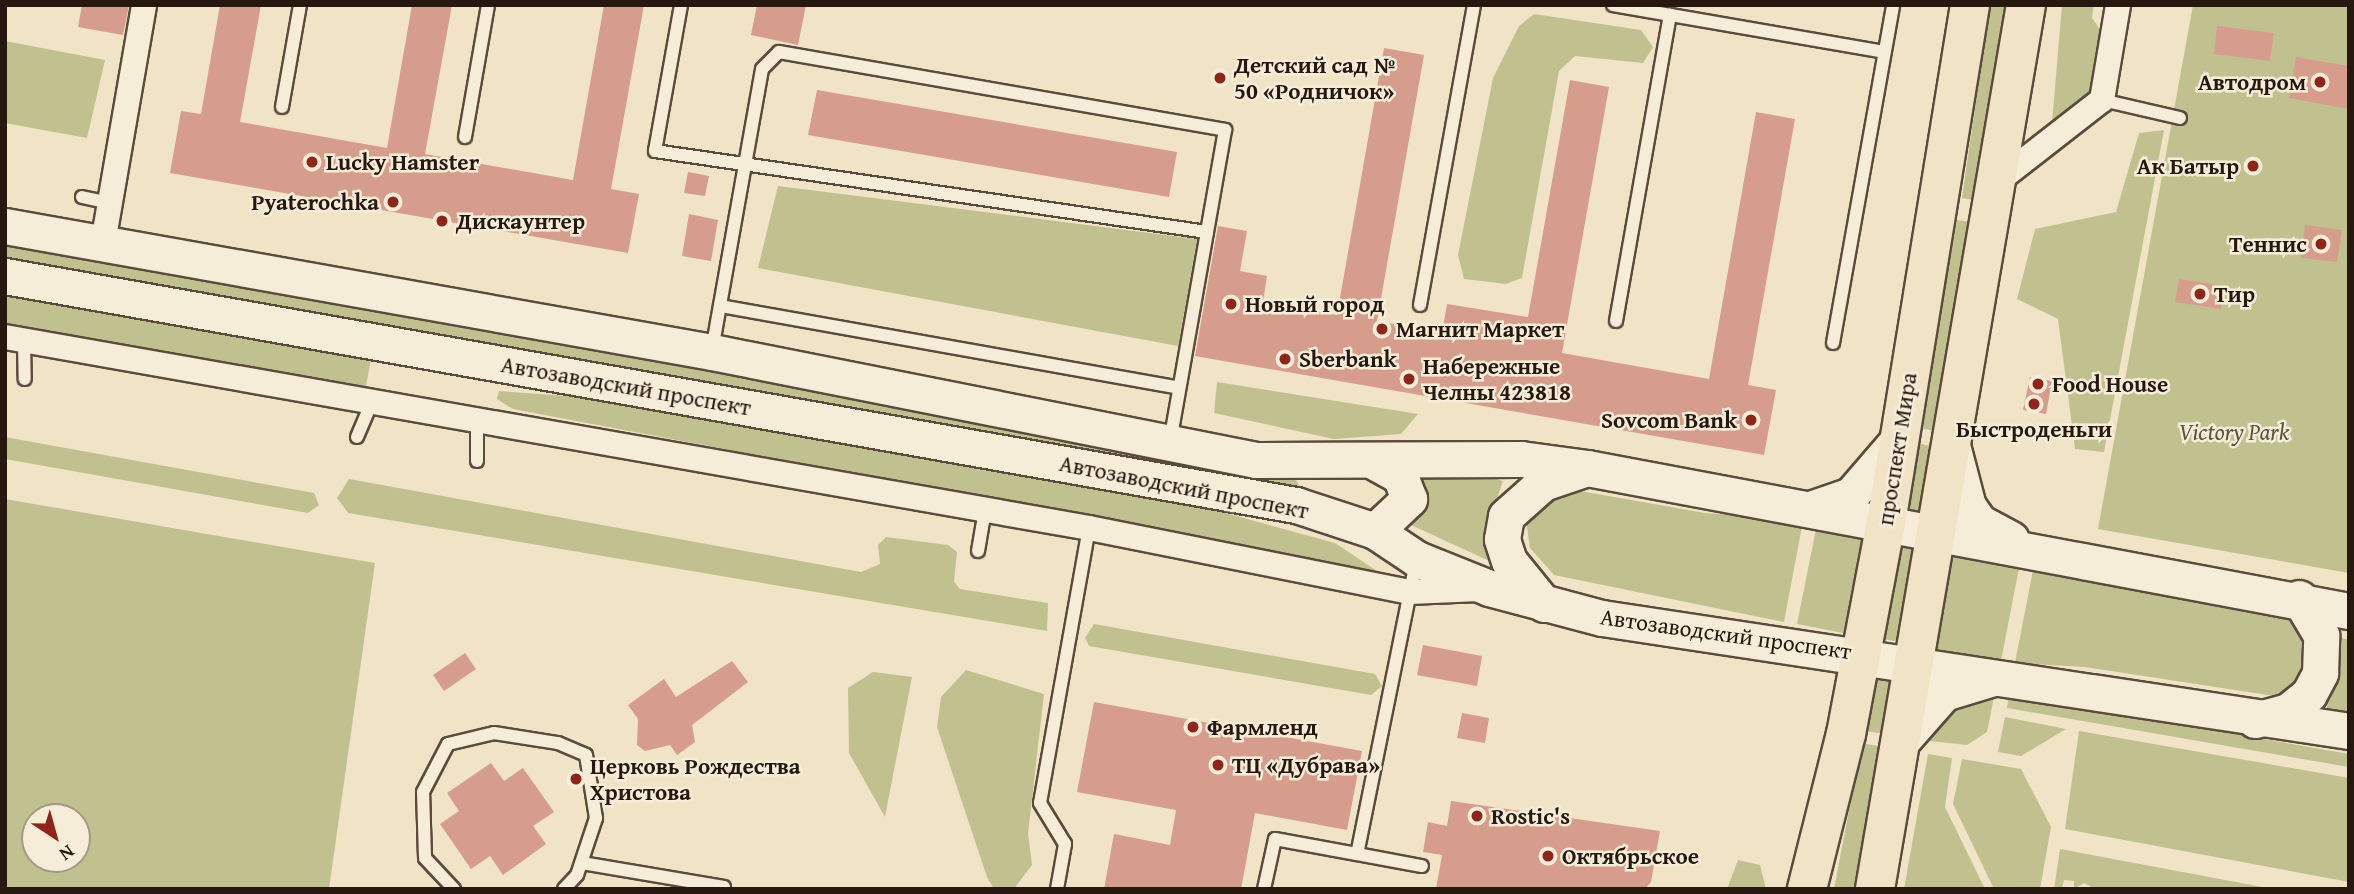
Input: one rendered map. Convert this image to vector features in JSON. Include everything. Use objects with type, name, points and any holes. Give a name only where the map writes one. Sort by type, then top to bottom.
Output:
[{"type":"main road","name":"проспект Мира","points":[[1807,889],[1861,654],[1970,5]]},
{"type":"main road","points":[[1875,889],[1939,532],[1994,184],[2026,5]]},
{"type":"main road","points":[[1939,178],[1948,206],[1968,223],[1994,184]]},
{"type":"street","points":[[103,243],[114,198],[144,5]]},
{"type":"street","points":[[1994,184],[2102,100],[2118,5]]},
{"type":"street","name":"Автозаводский проспект","points":[[5,226],[712,352],[1170,445],[1284,464],[1521,459],[1587,468],[2299,598],[2349,611]]},
{"type":"street","name":"Автозаводский проспект","points":[[5,276],[1296,505],[1375,531],[1417,559],[1489,588],[1544,604],[2340,733]]},
{"type":"street","points":[[15,338],[1089,528],[1409,592],[1489,588]]},
{"type":"street","points":[[1812,508],[1851,495],[1899,439]]},
{"type":"street","points":[[1953,448],[1959,487],[1979,522],[2030,548]]},
{"type":"street","points":[[1375,462],[1400,476],[1409,499],[1375,531]]},
{"type":"street","points":[[1544,604],[1509,561],[1502,539],[1506,516],[1543,483],[1587,468]]},
{"type":"street","points":[[2299,598],[2349,601]]},
{"type":"street","points":[[2255,720],[2288,711],[2309,694],[2320,673],[2321,635],[2299,598]]},
{"type":"street","points":[[1900,743],[1944,693],[1965,682],[2005,677]]},
{"type":"lane","points":[[282,107],[300,5]]},
{"type":"lane","points":[[465,137],[488,5]]},
{"type":"lane","points":[[681,5],[655,151],[745,167],[1206,232]]},
{"type":"lane","points":[[1420,304],[1474,5]]},
{"type":"lane","points":[[1613,5],[1884,52]]},
{"type":"lane","points":[[1833,343],[1893,5]]},
{"type":"lane","points":[[1616,321],[1670,15]]},
{"type":"lane","points":[[712,352],[762,69],[779,52],[1225,130],[1170,445]]},
{"type":"lane","points":[[2102,100],[2180,118]]},
{"type":"lane","points":[[82,197],[114,198]]},
{"type":"lane","points":[[720,306],[1179,388]]},
{"type":"lane","points":[[15,338],[25,379]]},
{"type":"lane","points":[[356,437],[372,401]]},
{"type":"lane","points":[[477,420],[477,461]]},
{"type":"lane","points":[[978,551],[985,510]]},
{"type":"lane","points":[[1057,889],[1065,844],[1040,803],[1089,528]]},
{"type":"lane","points":[[1357,854],[1417,559]]},
{"type":"lane","points":[[454,889],[425,858],[423,792],[448,744],[494,733],[558,743],[586,755],[596,818],[582,863],[564,889]]},
{"type":"lane","points":[[1264,889],[1275,839],[1422,866]]},
{"type":"lane","points":[[582,863],[723,887]]},
{"type":"green space","points":[[1990,5],[2009,5],[1974,200],[1962,198]]},
{"type":"green space","points":[[2062,5],[2094,5],[2092,18],[2107,39],[2096,88],[2052,123]]},
{"type":"green space","name":"Victory Park","points":[[2193,5],[2349,5],[2349,573],[2098,529]]},
{"type":"green space","points":[[1534,14],[1641,30],[1653,47],[1643,63],[1575,56],[1559,71],[1522,278],[1506,284],[1464,279],[1458,255],[1493,78],[1519,26]]},
{"type":"green space","points":[[5,41],[105,60],[87,138],[5,123]]},
{"type":"green space","points":[[2164,130],[2104,452],[2075,449],[2058,319],[2017,299],[2035,229],[2116,212],[2139,133]]},
{"type":"green space","points":[[778,186],[1197,239],[1178,346],[758,268]]},
{"type":"green space","points":[[1957,220],[1978,223],[1940,432],[1920,428]]},
{"type":"green space","points":[[5,246],[1294,476],[1300,487],[1295,492],[5,258]]},
{"type":"green space","points":[[5,294],[371,359],[365,391],[5,326]]},
{"type":"green space","points":[[1217,382],[1418,414],[1401,434],[1334,439],[1214,413]]},
{"type":"green space","points":[[499,391],[581,397],[1211,509],[1335,543],[1380,573],[513,409],[497,399]]},
{"type":"green space","points":[[5,437],[314,493],[319,505],[308,513],[5,459]]},
{"type":"green space","points":[[1916,443],[1937,447],[1924,513],[1904,510]]},
{"type":"green space","points":[[1487,476],[1503,481],[1487,529],[1500,566],[1409,524],[1426,498],[1420,479]]},
{"type":"green space","points":[[349,479],[861,572],[880,564],[878,545],[886,537],[948,545],[957,552],[954,582],[960,589],[1048,603],[1047,631],[348,513],[337,498]]},
{"type":"green space","points":[[1563,488],[1705,513],[1803,521],[1784,622],[1554,575],[1530,548],[1526,520]]},
{"type":"green space","points":[[5,499],[375,563],[329,889],[5,889]]},
{"type":"green space","points":[[1817,524],[1865,534],[1848,634],[1797,624]]},
{"type":"green space","points":[[1900,543],[1919,547],[1901,642],[1882,639]]},
{"type":"green space","points":[[1952,556],[2019,568],[2001,661],[1934,649]]},
{"type":"green space","points":[[2033,570],[2291,615],[2300,622],[2309,667],[2287,693],[2274,696],[2085,667],[2015,663]]},
{"type":"green space","points":[[1094,624],[1375,674],[1382,686],[1371,695],[1089,646],[1085,638]]},
{"type":"green space","points":[[2336,636],[2349,640],[2349,723],[2331,719],[2326,704],[2339,667]]},
{"type":"green space","points":[[966,670],[1044,694],[1028,834],[1032,865],[1014,889],[994,889],[987,877],[937,727],[941,697]]},
{"type":"green space","points":[[873,672],[912,677],[885,817],[849,753],[848,688]]},
{"type":"green space","points":[[1875,673],[1895,677],[1885,734],[1865,731]]},
{"type":"green space","points":[[1995,692],[1987,732],[1967,745],[1930,741],[1940,707]]},
{"type":"green space","points":[[2009,694],[2349,754],[2349,767],[2007,708]]},
{"type":"green space","points":[[2005,717],[2066,729],[2021,756],[1998,752]]},
{"type":"green space","points":[[2079,731],[2349,778],[2349,882],[2065,829]]},
{"type":"green space","points":[[1862,743],[1883,747],[1858,889],[1834,889]]},
{"type":"green space","points":[[1928,754],[1952,758],[1945,807],[1985,889],[1904,889]]},
{"type":"green space","points":[[1962,759],[2021,769],[2051,827],[2040,889],[1994,889],[1953,804]]},
{"type":"green space","points":[[2060,849],[2273,889],[2095,889],[2084,883],[2074,889],[2074,881],[2064,880],[2062,889],[2054,889]]},
{"type":"green space","points":[[1738,860],[1760,865],[1766,889],[1727,889]]},
{"type":"building","points":[[82,5],[129,5],[123,35],[78,27]]},
{"type":"building","points":[[220,5],[261,5],[240,122],[387,148],[412,5],[452,5],[425,154],[573,180],[604,5],[644,5],[611,189],[639,194],[628,253],[170,173],[181,111],[201,114]]},
{"type":"building","points":[[757,5],[806,5],[798,45],[751,35]]},
{"type":"building","points":[[2217,26],[2274,33],[2270,61],[2214,54]]},
{"type":"building","points":[[1384,48],[1424,55],[1377,321],[1442,333],[1447,304],[1528,317],[1570,80],[1609,87],[1562,353],[1709,379],[1756,112],[1795,119],[1748,385],[1776,390],[1764,455],[1195,356],[1218,226],[1247,231],[1240,271],[1267,276],[1263,302],[1337,315]]},
{"type":"building","name":"Автодром","points":[[2296,57],[2349,66],[2349,109],[2289,98]]},
{"type":"building","points":[[817,90],[1177,152],[1169,197],[808,135]]},
{"type":"building","points":[[688,172],[709,176],[705,196],[684,193]]},
{"type":"building","points":[[689,214],[718,220],[711,261],[682,256]]},
{"type":"building","name":"Теннис","points":[[2305,225],[2342,230],[2337,262],[2301,258]]},
{"type":"building","name":"Тир","points":[[2179,279],[2224,286],[2221,309],[2175,302]]},
{"type":"building","points":[[2030,377],[2052,381],[2046,414],[2023,410]]},
{"type":"building","points":[[1423,645],[1482,656],[1477,686],[1417,675]]},
{"type":"building","points":[[465,653],[476,669],[444,691],[433,675]]},
{"type":"building","points":[[732,661],[748,682],[692,725],[695,742],[677,755],[670,745],[645,751],[637,745],[638,719],[628,705],[664,679],[676,697]]},
{"type":"building","points":[[1094,702],[1362,751],[1347,830],[1255,813],[1241,889],[1104,889],[1114,834],[1170,845],[1176,810],[1077,792]]},
{"type":"building","points":[[1462,713],[1489,718],[1485,743],[1457,738]]},
{"type":"building","points":[[491,763],[504,781],[523,768],[554,812],[533,826],[546,844],[503,875],[490,856],[471,869],[440,824],[459,811],[447,793]]},
{"type":"building","name":"Октябрьское","points":[[1451,801],[1660,831],[1651,882],[1645,889],[1436,889],[1442,855],[1423,852],[1428,822],[1447,826]]},
{"type":"place","name":"Детский сад № 50 «Родничок»","points":[[1220,78]]},
{"type":"place","name":"Автодром","points":[[2320,82]]},
{"type":"place","name":"Lucky Hamster","points":[[312,162]]},
{"type":"place","name":"Ак Батыр","points":[[2253,166]]},
{"type":"place","name":"Pyaterochka","points":[[393,202]]},
{"type":"place","name":"Дискаунтер","points":[[442,221]]},
{"type":"place","name":"Теннис","points":[[2321,244]]},
{"type":"place","name":"Тир","points":[[2200,294]]},
{"type":"place","name":"Новый город","points":[[1231,304]]},
{"type":"place","name":"Магнит Маркет","points":[[1382,329]]},
{"type":"place","name":"Sberbank","points":[[1285,359]]},
{"type":"place","name":"Набережные Челны 423818","points":[[1409,379]]},
{"type":"place","name":"Food House","points":[[2038,384]]},
{"type":"place","name":"Быстроденьги","points":[[2034,404]]},
{"type":"place","name":"Sovcom Bank","points":[[1751,420]]},
{"type":"place","name":"Фармленд","points":[[1193,727]]},
{"type":"place","name":"ТЦ «Дубрава»","points":[[1218,765]]},
{"type":"place","name":"Церковь Рождества Христова","points":[[576,779]]},
{"type":"place","name":"Rostic's","points":[[1477,816]]},
{"type":"place","name":"Октябрьское","points":[[1548,856]]}]
